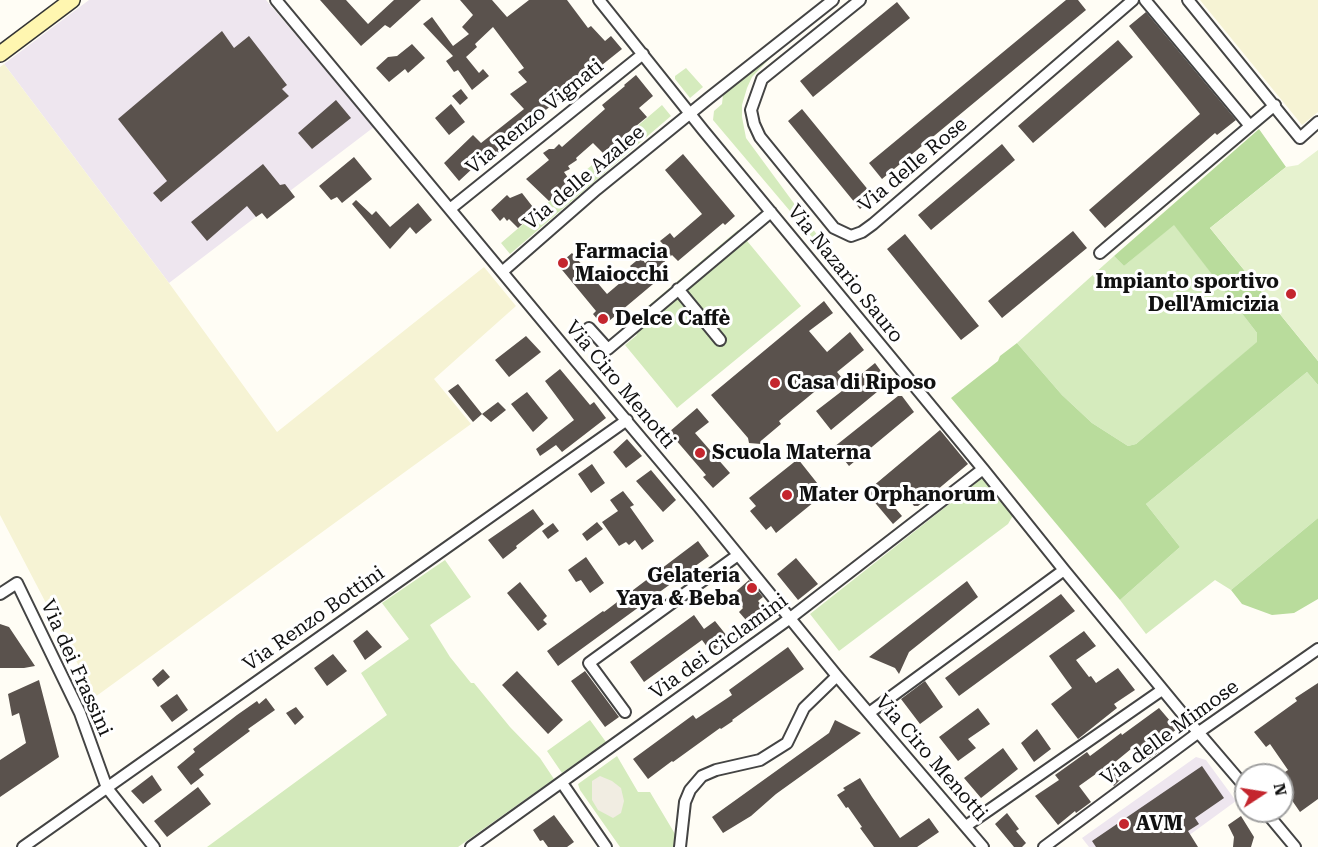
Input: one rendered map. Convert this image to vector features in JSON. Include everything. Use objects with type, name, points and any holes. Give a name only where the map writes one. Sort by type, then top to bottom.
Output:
[{"type":"street","points":[[0,54],[72,0]]},
{"type":"street","name":"Via Ciro Menotti","points":[[276,0],[627,420],[789,619],[983,847]]},
{"type":"street","name":"Via Nazario Sauro","points":[[599,0],[1162,690],[1234,774]]},
{"type":"street","points":[[690,113],[833,0]]},
{"type":"street","name":"Via delle Rose","points":[[860,0],[762,79],[751,110],[760,138],[834,228],[851,236],[873,224],[1133,0]]},
{"type":"street","points":[[1145,0],[1250,126]]},
{"type":"street","points":[[1188,0],[1300,138],[1318,122]]},
{"type":"street","name":"Via Renzo Vignati","points":[[450,209],[643,54]]},
{"type":"street","points":[[1100,253],[1275,105]]},
{"type":"street","name":"Via delle Azalee","points":[[502,272],[597,189],[690,113]]},
{"type":"street","points":[[589,328],[608,349],[771,212]]},
{"type":"street","points":[[678,289],[720,340]]},
{"type":"street","name":"Via Renzo Bottini","points":[[23,847],[627,420]]},
{"type":"street","name":"Via dei Ciclamini","points":[[471,847],[789,619],[983,469]]},
{"type":"street","points":[[625,712],[589,663],[738,555]]},
{"type":"street","points":[[869,713],[1064,570]]},
{"type":"street","name":"Via dei Frassini","points":[[0,594],[17,583],[80,713],[107,788]]},
{"type":"street","name":"Via delle Mimose","points":[[1044,847],[1199,732],[1318,649]]},
{"type":"street","points":[[680,847],[685,802],[690,790],[702,776],[716,770],[760,760],[787,742],[804,708],[837,676]]},
{"type":"street","points":[[966,826],[1162,690]]},
{"type":"street","points":[[562,783],[606,847]]},
{"type":"street","points":[[107,788],[154,847]]},
{"type":"street","points":[[1275,823],[1295,847]]},
{"type":"shaded area","points":[[89,0],[266,0],[374,127],[169,283],[4,64]]},
{"type":"shaded area","points":[[1200,0],[1318,0],[1318,112],[1302,125]]},
{"type":"shaded area","points":[[4,64],[169,283],[277,432],[484,267],[516,306],[434,379],[471,424],[95,697],[0,515],[0,67]]},
{"type":"shaded area","points":[[1196,757],[1206,760],[1234,798],[1234,802],[1173,847],[1089,847],[1082,838]]},
{"type":"shaded area","points":[[600,776],[621,788],[624,801],[621,813],[613,818],[598,810],[592,800],[592,781]]},
{"type":"green space","points":[[776,52],[752,77],[747,88],[742,105],[746,138],[850,282],[713,120],[714,111],[722,104],[723,95]]},
{"type":"green space","points":[[686,68],[703,87],[690,98],[675,79],[675,76]]},
{"type":"green space","points":[[662,105],[671,116],[510,254],[501,243]]},
{"type":"green space","points":[[1259,129],[1286,167],[1210,228],[1318,361],[1318,385],[1307,372],[1146,504],[1180,547],[1120,600],[951,398],[1017,343],[1062,395],[1092,423],[1128,446],[1136,444],[1257,342],[1257,333],[1174,225],[1124,266],[1114,256]]},
{"type":"green space","name":"Impianto sportivo Dell'Amicizia","points":[[1318,150],[1318,361],[1210,228],[1286,167],[1298,165]]},
{"type":"green space","points":[[1174,224],[1257,333],[1258,342],[1136,444],[1128,446],[1092,423],[1062,395],[1017,343],[1114,256],[1124,266]]},
{"type":"green space","points":[[738,230],[801,306],[677,408],[625,345],[637,335],[628,323]]},
{"type":"green space","points":[[1307,372],[1318,385],[1318,518],[1231,590],[1215,580],[1146,634],[1120,600],[1180,547],[1146,504]]},
{"type":"green space","points":[[986,475],[1015,512],[1008,524],[839,651],[810,614]]},
{"type":"green space","points":[[1318,518],[1318,599],[1294,613],[1272,615],[1242,604],[1231,590]]},
{"type":"green space","points":[[445,560],[471,597],[430,625],[450,657],[540,758],[554,779],[458,847],[207,847],[387,715],[361,673],[409,639],[382,603]]},
{"type":"green space","points":[[590,720],[606,742],[562,773],[547,751]]},
{"type":"green space","points":[[617,756],[638,792],[650,792],[678,839],[673,847],[620,847],[580,790],[578,784]]},
{"type":"building","points":[[320,0],[346,0],[368,24],[394,0],[421,0],[390,28],[385,25],[361,46]]},
{"type":"building","points":[[460,0],[492,0],[507,17],[529,0],[567,0],[588,28],[591,26],[605,41],[611,36],[622,49],[527,125],[530,129],[488,161],[480,151],[473,168],[459,181],[444,163],[473,135],[481,143],[524,109],[510,94],[527,82],[518,72],[524,68],[493,27],[475,44],[477,47],[466,57],[479,73],[483,69],[489,76],[472,90],[458,70],[454,72],[446,61],[453,56],[423,24],[432,17],[453,46],[469,34],[462,27],[473,15]]},
{"type":"building","points":[[1066,0],[1078,0],[1086,10],[882,179],[869,163]]},
{"type":"building","points":[[897,2],[910,18],[813,97],[800,81]]},
{"type":"building","points":[[1146,12],[1236,120],[1217,135],[1215,133],[1105,228],[1089,210],[1200,114],[1129,26]]},
{"type":"building","points":[[222,31],[234,48],[249,36],[287,85],[282,89],[289,96],[161,202],[153,193],[167,181],[118,119]]},
{"type":"building","points":[[1118,40],[1133,57],[1033,143],[1018,126]]},
{"type":"building","points":[[412,44],[425,58],[408,73],[405,69],[389,82],[376,68],[388,57],[397,56]]},
{"type":"building","points":[[636,75],[653,96],[639,108],[647,117],[603,153],[593,143],[568,166],[570,169],[564,172],[571,182],[549,201],[526,179],[549,160],[543,153],[554,149],[559,144],[562,147],[605,109],[602,105]]},
{"type":"building","points":[[461,89],[468,98],[460,105],[452,96]]},
{"type":"building","points":[[336,100],[351,118],[312,149],[298,133]]},
{"type":"building","points":[[451,104],[465,122],[449,135],[435,118]]},
{"type":"building","points":[[802,109],[874,197],[860,209],[788,121]]},
{"type":"building","points":[[1002,144],[1015,160],[931,230],[918,215]]},
{"type":"building","points":[[683,154],[735,216],[725,225],[723,223],[678,261],[672,255],[653,272],[659,279],[603,326],[593,314],[596,311],[558,265],[572,253],[607,294],[634,271],[630,266],[641,257],[645,263],[665,246],[660,241],[670,233],[674,238],[702,214],[665,170]]},
{"type":"building","points":[[354,157],[372,179],[342,203],[337,197],[331,200],[319,186]]},
{"type":"building","points":[[263,164],[280,185],[285,184],[295,197],[267,219],[262,213],[256,217],[247,206],[207,241],[191,222]]},
{"type":"building","points":[[522,193],[536,211],[518,228],[504,217],[500,221],[491,210],[507,195],[510,198]]},
{"type":"building","points":[[356,200],[372,215],[376,211],[390,227],[418,203],[432,220],[416,234],[410,227],[390,249],[352,204]]},
{"type":"building","points":[[1073,231],[1087,248],[1002,318],[988,301]]},
{"type":"building","points":[[905,234],[979,326],[961,340],[887,249]]},
{"type":"building","name":"Casa di Riposo","points":[[824,301],[833,313],[809,331],[827,352],[850,332],[864,350],[837,372],[848,385],[875,363],[889,382],[831,430],[816,411],[842,391],[831,378],[779,421],[781,424],[762,440],[761,444],[749,443],[748,438],[711,395]]},
{"type":"building","points":[[526,336],[541,352],[509,377],[495,360]]},
{"type":"building","points":[[560,369],[590,405],[594,402],[606,418],[562,452],[556,445],[540,456],[536,449],[574,420],[545,381]]},
{"type":"building","points":[[458,384],[482,414],[473,422],[448,391]]},
{"type":"building","points":[[527,392],[548,418],[533,432],[511,404]]},
{"type":"building","points":[[898,396],[902,396],[914,412],[849,466],[834,447]]},
{"type":"building","points":[[498,402],[506,410],[491,422],[482,414]]},
{"type":"building","name":"Scuola Materna","points":[[697,408],[709,422],[695,433],[730,473],[713,488],[703,477],[706,475],[669,432]]},
{"type":"building","points":[[940,430],[968,464],[918,506],[914,506],[903,490],[890,502],[902,516],[893,524],[866,492]]},
{"type":"building","points":[[627,439],[642,456],[626,468],[613,452]]},
{"type":"building","name":"Mater Orphanorum","points":[[798,459],[825,493],[776,533],[771,526],[766,530],[750,511],[756,506],[749,498]]},
{"type":"building","points":[[592,464],[605,483],[591,493],[578,474]]},
{"type":"building","points":[[651,470],[676,500],[663,512],[636,481]]},
{"type":"building","points":[[623,491],[634,505],[630,507],[654,541],[642,550],[635,540],[629,545],[626,542],[619,546],[602,522],[618,511],[610,500]]},
{"type":"building","points":[[533,509],[544,524],[503,559],[488,540]]},
{"type":"building","points":[[597,522],[603,529],[587,541],[582,534]]},
{"type":"building","points":[[553,523],[559,531],[548,539],[542,531]]},
{"type":"building","points":[[698,541],[709,556],[558,666],[547,651],[604,612]]},
{"type":"building","points":[[586,557],[604,583],[590,593],[581,580],[576,582],[568,570]]},
{"type":"building","points":[[796,558],[818,584],[798,600],[777,574]]},
{"type":"building","points":[[749,580],[763,597],[758,601],[768,613],[752,627],[739,612],[743,608],[732,595]]},
{"type":"building","points":[[967,581],[978,597],[909,652],[899,674],[895,668],[869,657]]},
{"type":"building","points":[[520,582],[547,616],[543,620],[547,624],[538,631],[507,593]]},
{"type":"building","points":[[1061,594],[1075,611],[959,696],[945,678]]},
{"type":"building","points":[[694,615],[704,629],[715,621],[727,636],[711,652],[702,640],[644,682],[630,662]]},
{"type":"building","points":[[0,624],[9,627],[35,666],[0,668]]},
{"type":"building","points":[[367,630],[382,647],[365,660],[353,641]]},
{"type":"building","points":[[1084,631],[1096,646],[1076,660],[1089,677],[1091,676],[1096,683],[1118,668],[1135,690],[1114,704],[1117,708],[1078,739],[1051,704],[1072,688],[1049,656]]},
{"type":"building","points":[[788,647],[804,669],[648,779],[633,759],[693,715],[696,719],[732,695],[729,690]]},
{"type":"building","points":[[333,654],[347,671],[327,686],[314,668]]},
{"type":"building","points":[[163,669],[170,677],[158,687],[152,679]]},
{"type":"building","points":[[517,671],[563,720],[548,734],[502,685]]},
{"type":"building","points":[[585,671],[619,717],[605,727],[571,681]]},
{"type":"building","points":[[39,680],[59,757],[0,797],[0,760],[26,743],[19,713],[12,716],[8,694]]},
{"type":"building","points":[[925,681],[943,707],[920,724],[901,699]]},
{"type":"building","points":[[1318,683],[1318,799],[1300,812],[1294,803],[1294,763],[1283,763],[1270,744],[1266,747],[1254,732],[1297,701],[1295,698]]},
{"type":"building","points":[[177,694],[188,710],[172,722],[160,706]]},
{"type":"building","points":[[266,698],[275,710],[199,769],[204,775],[191,785],[177,767],[195,752],[193,749],[257,701],[259,704]]},
{"type":"building","points":[[296,707],[304,717],[295,725],[286,713]]},
{"type":"building","points":[[978,708],[990,724],[968,739],[976,748],[958,761],[939,737]]},
{"type":"building","points":[[1159,708],[1177,729],[1154,746],[1159,752],[1143,763],[1131,749],[1109,767],[1120,780],[1114,786],[1100,771],[1079,786],[1091,802],[1058,825],[1035,796],[1059,780],[1055,775],[1087,752],[1090,756]]},
{"type":"building","points":[[835,720],[861,733],[776,794],[751,816],[723,833],[712,817],[829,733]]},
{"type":"building","points":[[1037,729],[1051,749],[1034,762],[1021,743]]},
{"type":"building","points":[[1003,748],[1018,769],[981,798],[964,778]]},
{"type":"building","points":[[1202,766],[1224,798],[1195,818],[1199,824],[1188,831],[1198,847],[1096,847],[1092,841]]},
{"type":"building","points":[[152,775],[162,790],[143,804],[131,791]]},
{"type":"building","points":[[860,778],[900,838],[929,818],[939,832],[917,847],[874,847],[848,807],[846,808],[837,795],[845,790],[843,788]]},
{"type":"building","points":[[198,787],[211,804],[167,837],[154,821]]},
{"type":"building","points":[[1007,813],[1019,829],[1016,831],[1026,843],[1022,847],[1014,847],[995,824]]},
{"type":"building","points":[[554,815],[574,842],[567,847],[548,847],[543,840],[540,841],[533,830]]},
{"type":"building","points":[[1234,821],[1234,823],[1245,823],[1254,837],[1251,847],[1233,847],[1234,837],[1228,825]]},
{"type":"place","name":"Farmacia Maiocchi","points":[[563,263]]},
{"type":"place","name":"Impianto sportivo Dell'Amicizia","points":[[1291,294]]},
{"type":"place","name":"Delce Caffè","points":[[603,319]]},
{"type":"place","name":"Casa di Riposo","points":[[775,383]]},
{"type":"place","name":"Scuola Materna","points":[[700,453]]},
{"type":"place","name":"Mater Orphanorum","points":[[787,495]]},
{"type":"place","name":"Gelateria Yaya & Beba","points":[[752,588]]},
{"type":"place","name":"AVM","points":[[1124,824]]}]
